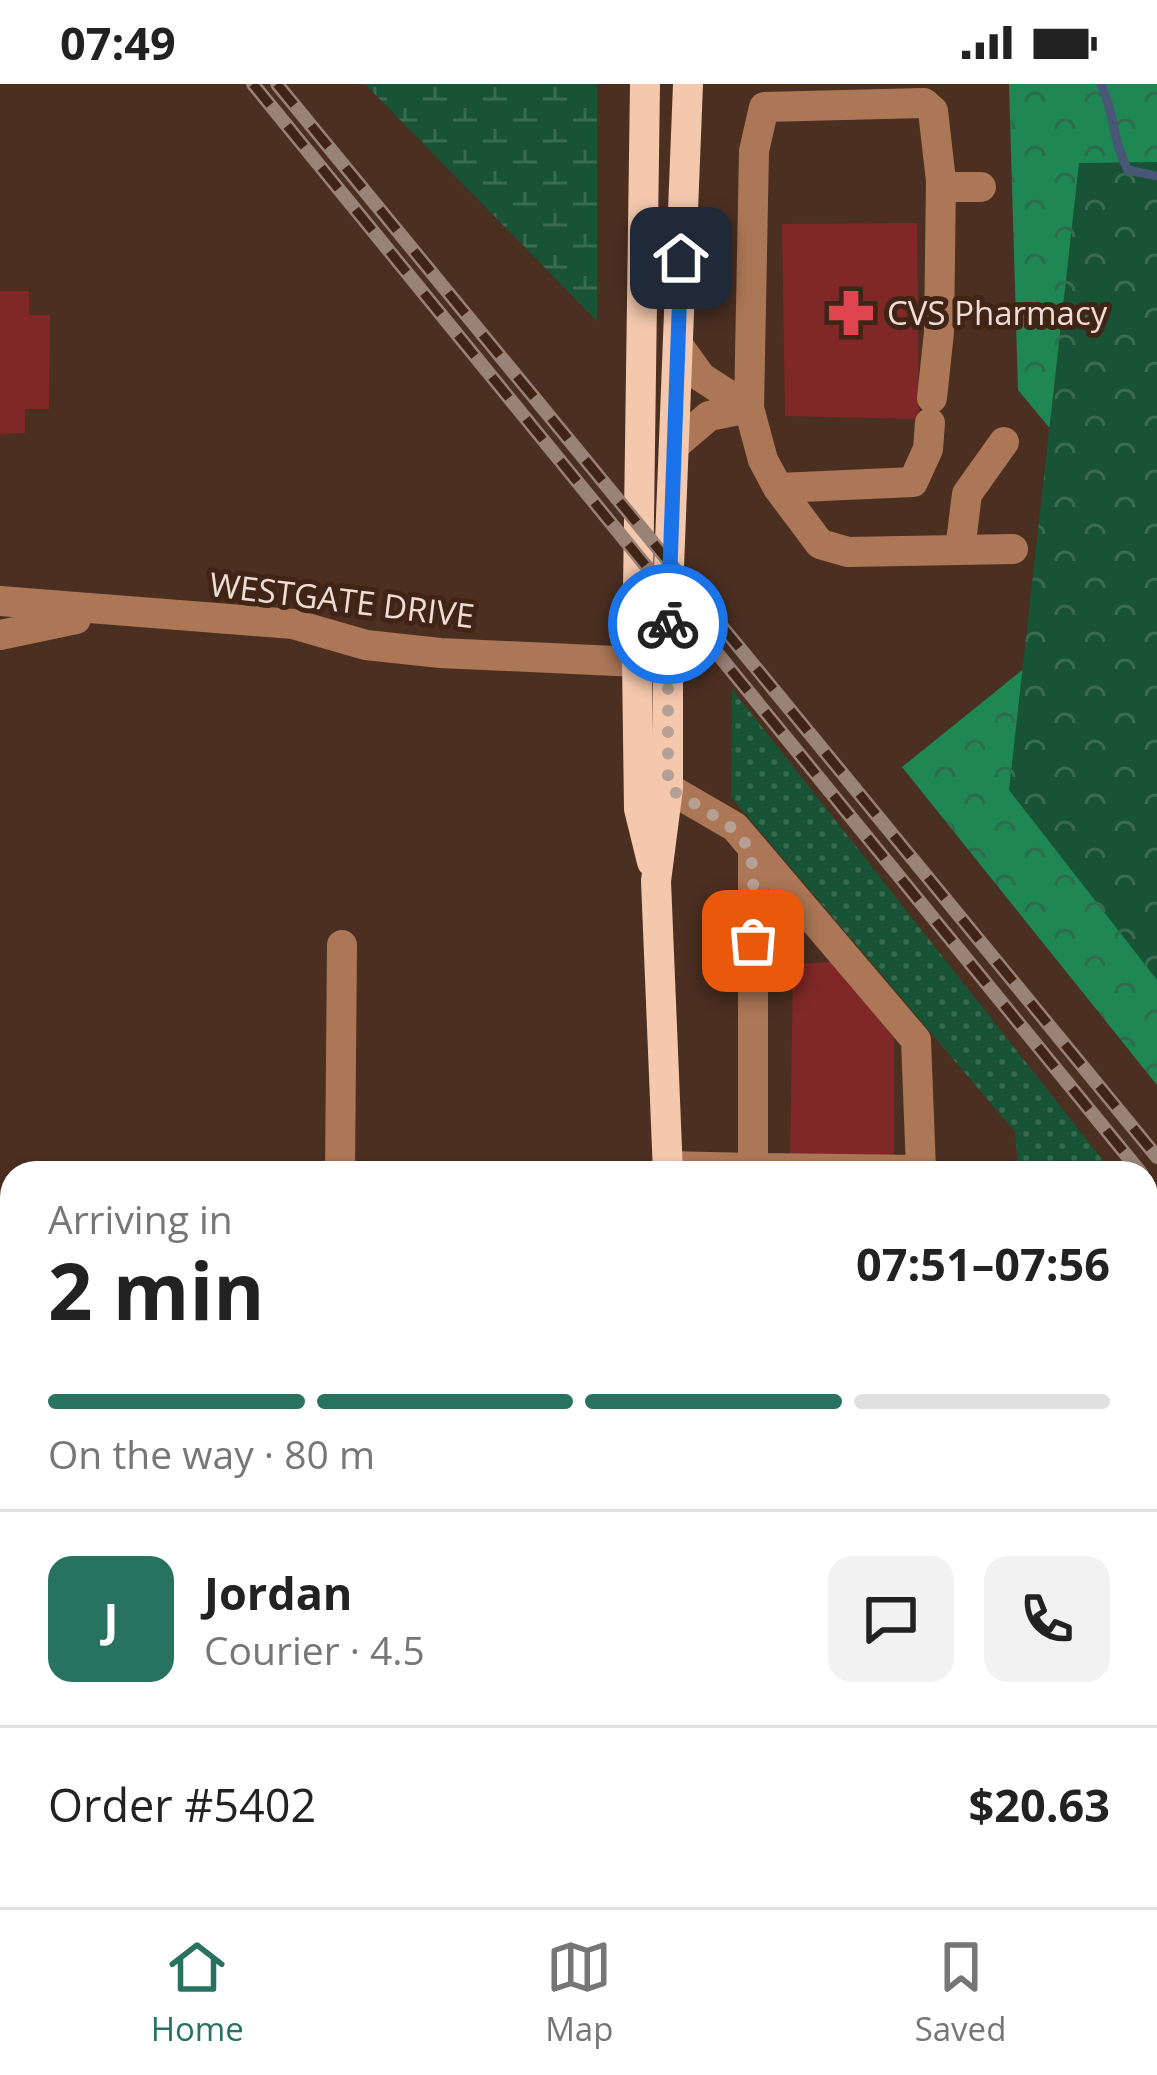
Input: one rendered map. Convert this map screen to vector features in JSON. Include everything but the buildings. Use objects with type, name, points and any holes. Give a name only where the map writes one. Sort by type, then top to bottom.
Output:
[{"type":"main road","points":[[644,84],[639,808],[656,881]]},
{"type":"main road","points":[[668,1161],[656,881],[668,788],[674,445],[688,84]]},
{"type":"street","points":[[778,488],[913,482],[928,449],[939,332],[941,181],[933,110],[924,104],[764,107],[754,151],[749,408],[763,460],[778,488],[820,544],[848,552],[1013,549]]},
{"type":"street","points":[[941,181],[952,187],[981,188]]},
{"type":"street","points":[[678,345],[701,377],[749,408]]},
{"type":"street","points":[[674,445],[709,416],[749,408]]},
{"type":"street","points":[[960,550],[967,494],[1004,442]]},
{"type":"street","name":"WESTGATE DRIVE","points":[[0,601],[293,624],[366,645],[440,653],[637,662]]},
{"type":"street","name":"WESTGATE DRIVE","points":[[0,634],[110,611]]},
{"type":"street","points":[[668,788],[735,827],[916,1040],[921,1161]]},
{"type":"street","points":[[753,850],[753,1161]]},
{"type":"street","points":[[340,1161],[342,945]]},
{"type":"green space","points":[[365,84],[597,84],[597,321]]},
{"type":"green space","points":[[1009,84],[1157,84],[1157,1085],[902,767],[1052,646],[1092,479],[1018,390]]},
{"type":"green space","points":[[1157,162],[1157,980],[1009,790],[1079,163]]},
{"type":"green space","points":[[732,689],[1104,1161],[1018,1161],[1015,1132],[731,797]]},
{"type":"waterway","points":[[1101,84],[1128,170],[1157,176]]},
{"type":"railway","points":[[253,84],[1131,1161]]},
{"type":"railway","points":[[277,84],[1157,1157]]},
{"type":"way so far","points":[[668,624],[668,788],[735,827],[753,850],[753,941]]},
{"type":"place","name":"CVS Pharmacy","points":[[851,313]]},
{"type":"route","points":[[668,624],[681,258]]}]
